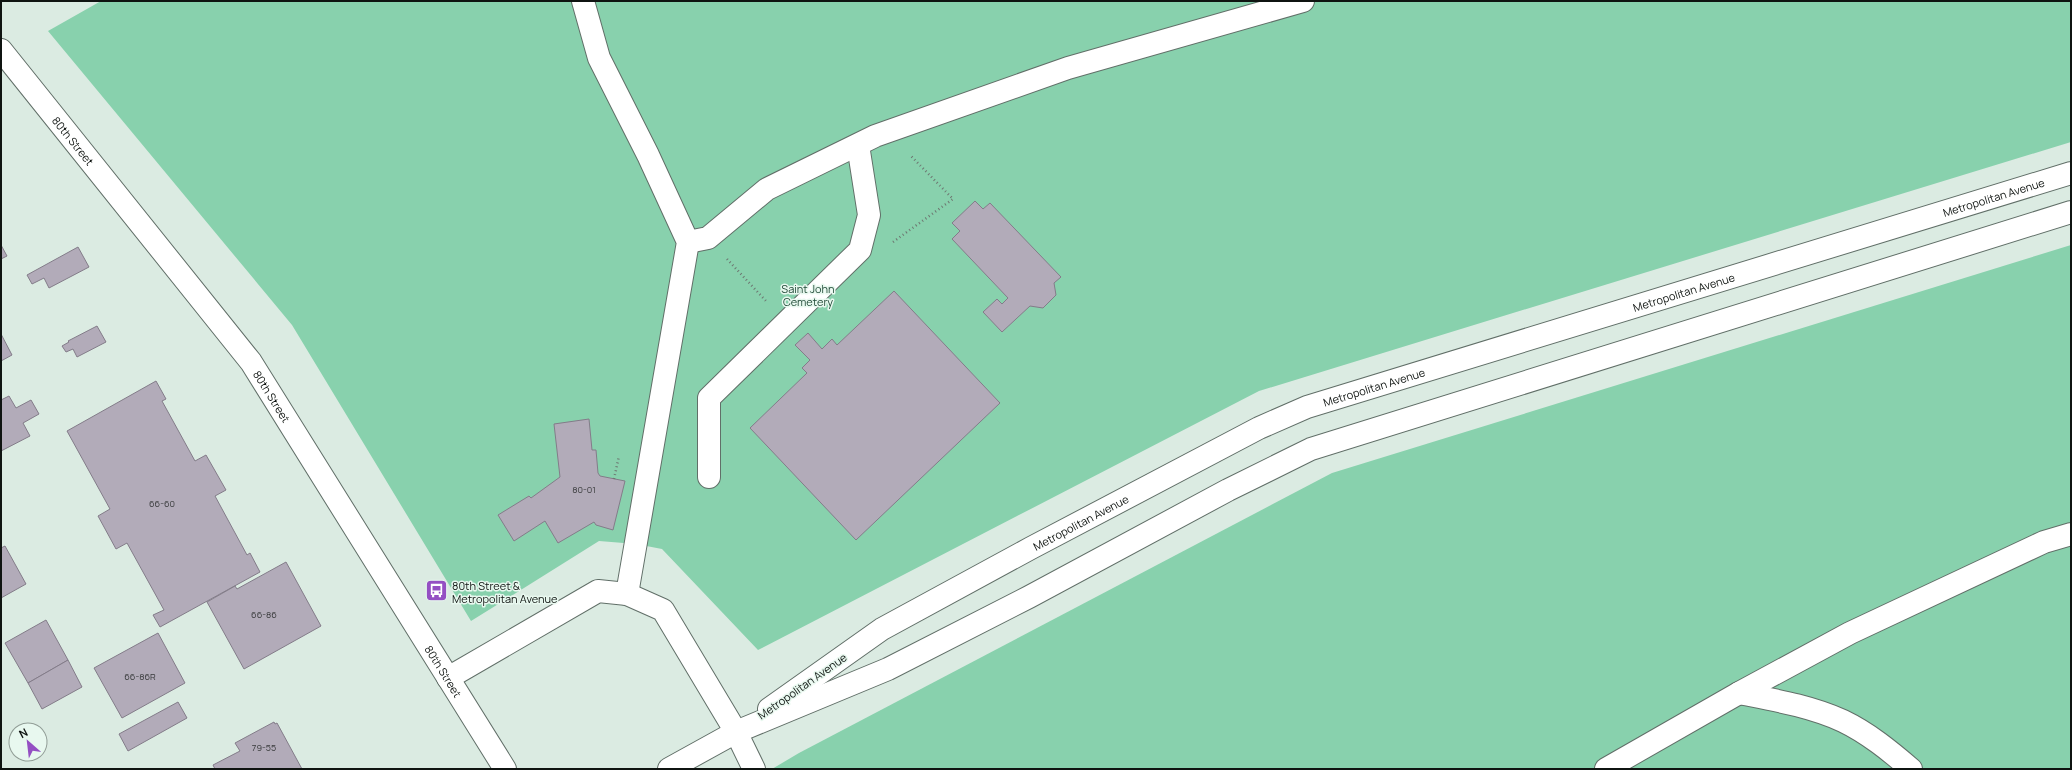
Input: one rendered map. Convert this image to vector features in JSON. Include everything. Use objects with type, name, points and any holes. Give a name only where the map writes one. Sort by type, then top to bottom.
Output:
[{"type":"main road","points":[[583,1],[599,58],[648,155],[698,240]]},
{"type":"main road","points":[[627,594],[698,240],[766,189],[875,136],[1068,68],[1303,1]]},
{"type":"main road","name":"80th Street","points":[[1,50],[251,362],[505,769]]},
{"type":"main road","points":[[709,477],[709,398],[860,250],[869,215],[858,144]]},
{"type":"main road","name":"Metropolitan Avenue","points":[[669,769],[736,732],[882,629],[1245,435],[1307,407],[2071,173]]},
{"type":"main road","name":"Metropolitan Avenue","points":[[736,732],[888,669],[1029,597],[1228,490],[1311,449],[2071,212]]},
{"type":"main road","points":[[1606,769],[1738,693],[1850,633],[2044,542],[2071,534]]},
{"type":"main road","points":[[448,678],[598,591],[627,594],[663,610],[736,732],[754,769]]},
{"type":"main road","points":[[1738,693],[1802,706],[1843,721],[1879,743],[1911,769]]},
{"type":"path","points":[[698,240],[786,323]]},
{"type":"path","points":[[614,479],[621,449]]},
{"type":"green space","name":"Saint John Cemetery","points":[[101,1],[2071,1],[2071,142],[1259,391],[758,650],[662,549],[636,544],[599,541],[471,621],[292,325],[48,31]]},
{"type":"green space","points":[[2071,245],[2071,769],[772,769],[799,753],[1332,473]]},
{"type":"building","points":[[975,201],[983,209],[990,203],[1061,277],[1054,283],[1056,295],[1043,308],[1030,306],[1002,332],[983,312],[997,299],[1002,304],[1008,298],[952,239],[960,231],[952,223]]},
{"type":"building","points":[[1,245],[7,256],[1,259]]},
{"type":"building","points":[[78,247],[89,267],[49,288],[44,278],[32,284],[27,275]]},
{"type":"building","points":[[894,291],[1000,403],[856,540],[750,428],[807,373],[802,368],[810,360],[795,345],[808,333],[822,349],[832,339],[837,345]]},
{"type":"building","points":[[97,326],[106,342],[77,357],[73,349],[66,352],[62,346],[69,342],[68,341]]},
{"type":"building","points":[[1,334],[12,355],[1,361]]},
{"type":"building","points":[[156,381],[166,399],[162,401],[195,461],[206,455],[226,490],[215,496],[247,555],[250,553],[260,572],[160,627],[153,615],[164,610],[127,543],[116,549],[98,516],[110,509],[67,431]]},
{"type":"building","points":[[9,396],[16,408],[31,400],[39,414],[23,423],[30,436],[1,451],[1,400]]},
{"type":"building","points":[[589,419],[592,450],[596,450],[598,473],[600,476],[625,481],[613,530],[596,525],[594,522],[558,543],[545,521],[514,541],[498,515],[529,496],[531,498],[560,477],[554,424]]},
{"type":"building","points":[[5,546],[26,584],[1,598],[1,548]]},
{"type":"building","points":[[286,562],[321,626],[244,669],[207,602],[235,586],[237,589]]},
{"type":"building","points":[[46,620],[68,660],[28,683],[5,643]]},
{"type":"building","points":[[158,633],[185,683],[122,718],[94,668]]},
{"type":"building","points":[[68,660],[82,687],[42,709],[28,683]]},
{"type":"building","points":[[178,702],[187,718],[128,751],[119,734]]},
{"type":"building","points":[[274,722],[275,724],[277,723],[302,769],[215,769],[213,765],[240,751],[235,743]]},
{"type":"place","name":"80th Street & Metropolitan Avenue","points":[[436,591]]}]
